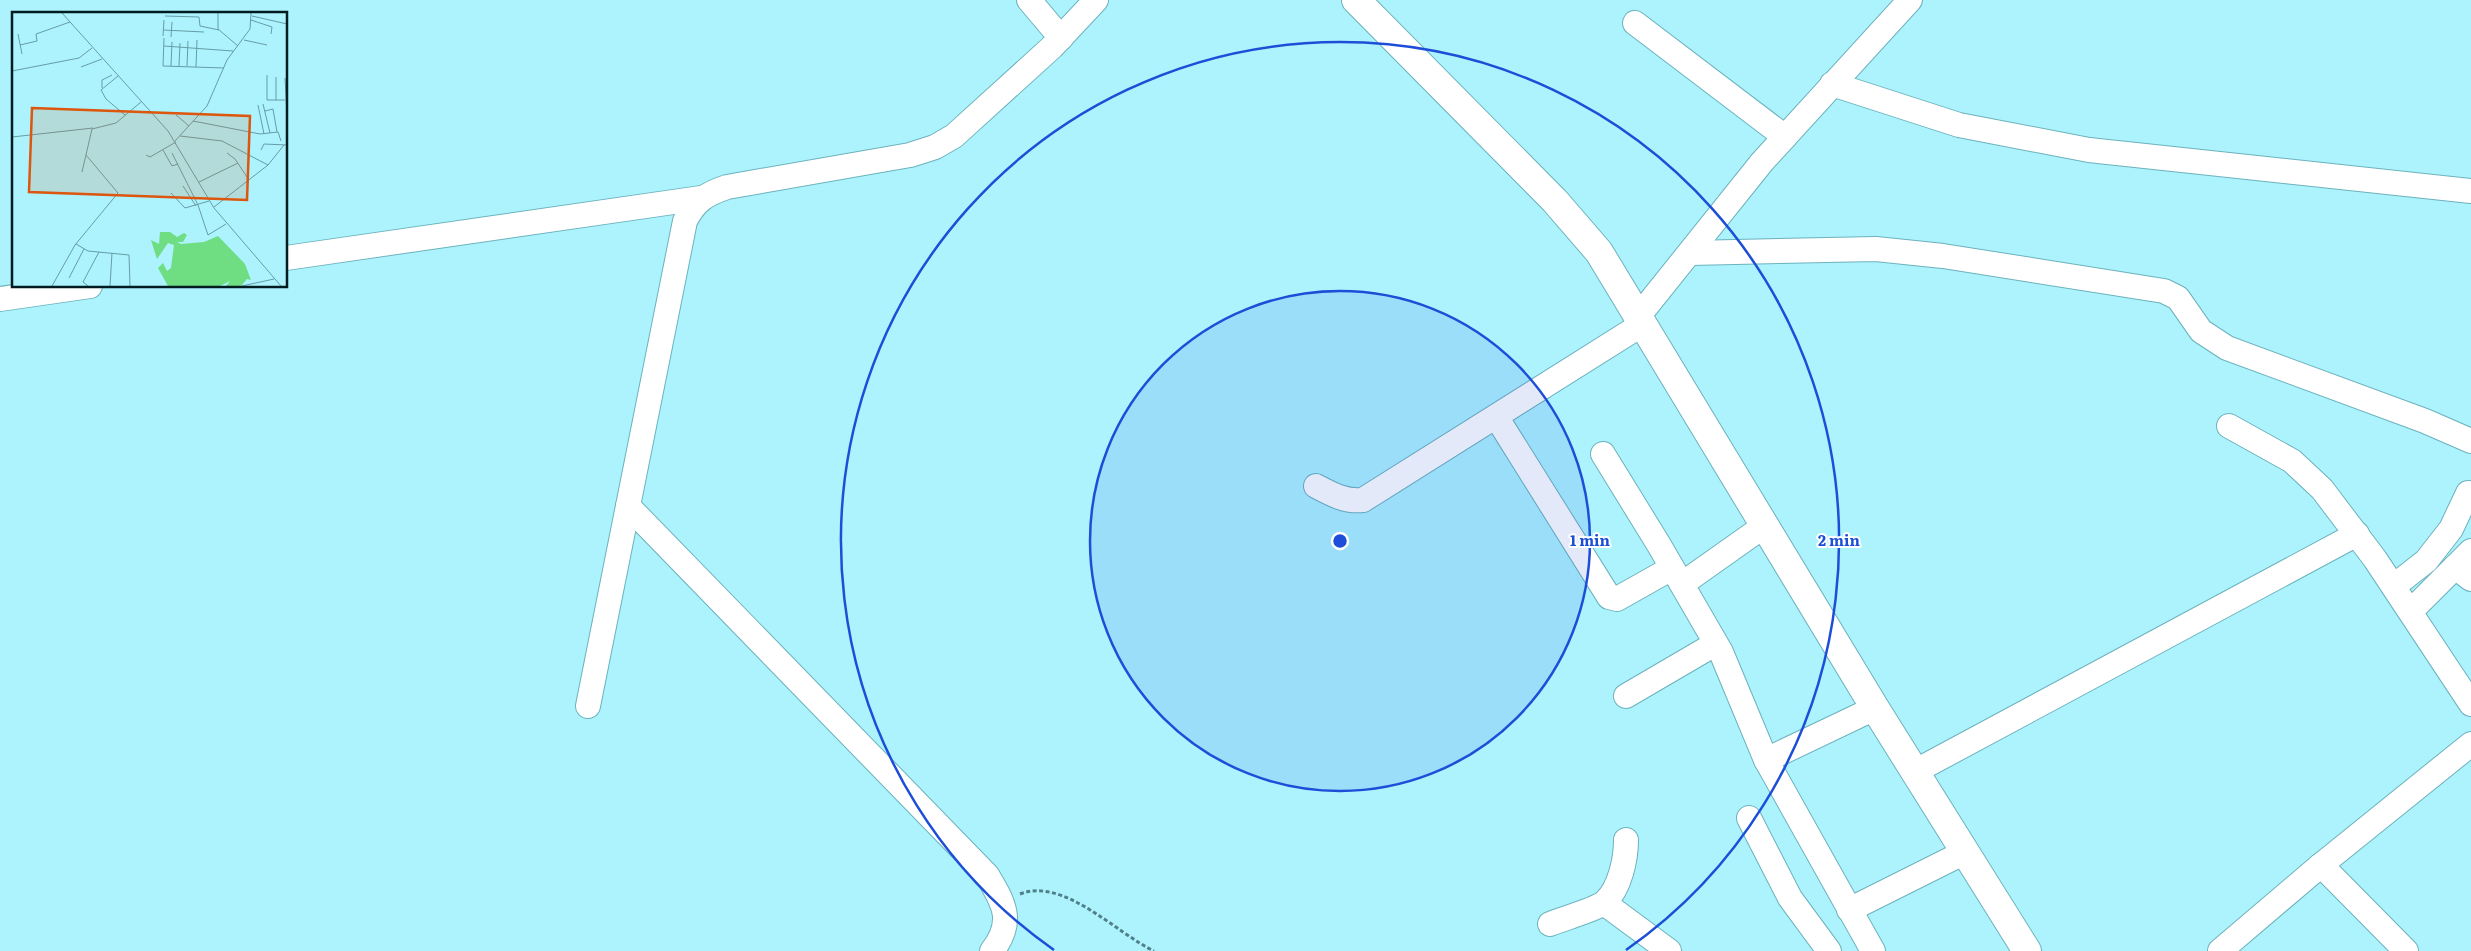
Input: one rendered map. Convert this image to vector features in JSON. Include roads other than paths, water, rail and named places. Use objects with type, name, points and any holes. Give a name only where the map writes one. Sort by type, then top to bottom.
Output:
[{"type":"main road","points":[[1356,0],[1555,201],[1599,252],[1639,322],[1914,772],[2027,951]]},
{"type":"street","points":[[1029,0],[1061,38]]},
{"type":"street","points":[[288,258],[701,198],[727,187],[910,155],[934,147],[954,136],[970,123],[1061,38],[1096,0]]},
{"type":"street","points":[[1316,486],[1341,498],[1353,501],[1363,500],[1497,418],[1639,322],[1690,253],[1762,162],[1910,0]]},
{"type":"street","points":[[1635,23],[1785,137]]},
{"type":"street","points":[[1832,84],[1959,125],[2089,150],[2471,191]]},
{"type":"street","points":[[588,706],[685,221],[693,206],[701,198]]},
{"type":"street","points":[[1690,253],[1895,250],[2164,291],[2178,298],[2201,332],[2226,348],[2425,421],[2471,441]]},
{"type":"street","points":[[0,299],[76,288]]},
{"type":"street","points":[[1497,418],[1609,597],[1617,599],[1677,576],[1764,526]]},
{"type":"street","points":[[2229,426],[2292,461],[2322,489],[2394,586],[2471,704]]},
{"type":"street","points":[[1603,454],[1716,644],[1766,760],[1873,951]]},
{"type":"street","points":[[2394,586],[2426,561],[2451,530],[2468,493]]},
{"type":"street","points":[[628,506],[987,875],[1003,903],[1006,920],[992,951]]},
{"type":"street","points":[[1914,772],[2357,534]]},
{"type":"street","points":[[2411,611],[2466,566]]},
{"type":"street","points":[[1626,696],[1716,644]]},
{"type":"street","points":[[1766,760],[1875,708]]},
{"type":"street","points":[[2220,951],[2321,865],[2471,744]]},
{"type":"street","points":[[1749,818],[1790,898],[1829,951]]},
{"type":"street","points":[[1550,924],[1604,902],[1615,887],[1626,855],[1626,840]]},
{"type":"street","points":[[1849,910],[1965,852]]},
{"type":"street","points":[[2321,865],[2406,951]]},
{"type":"street","points":[[1604,902],[1669,951]]}]
